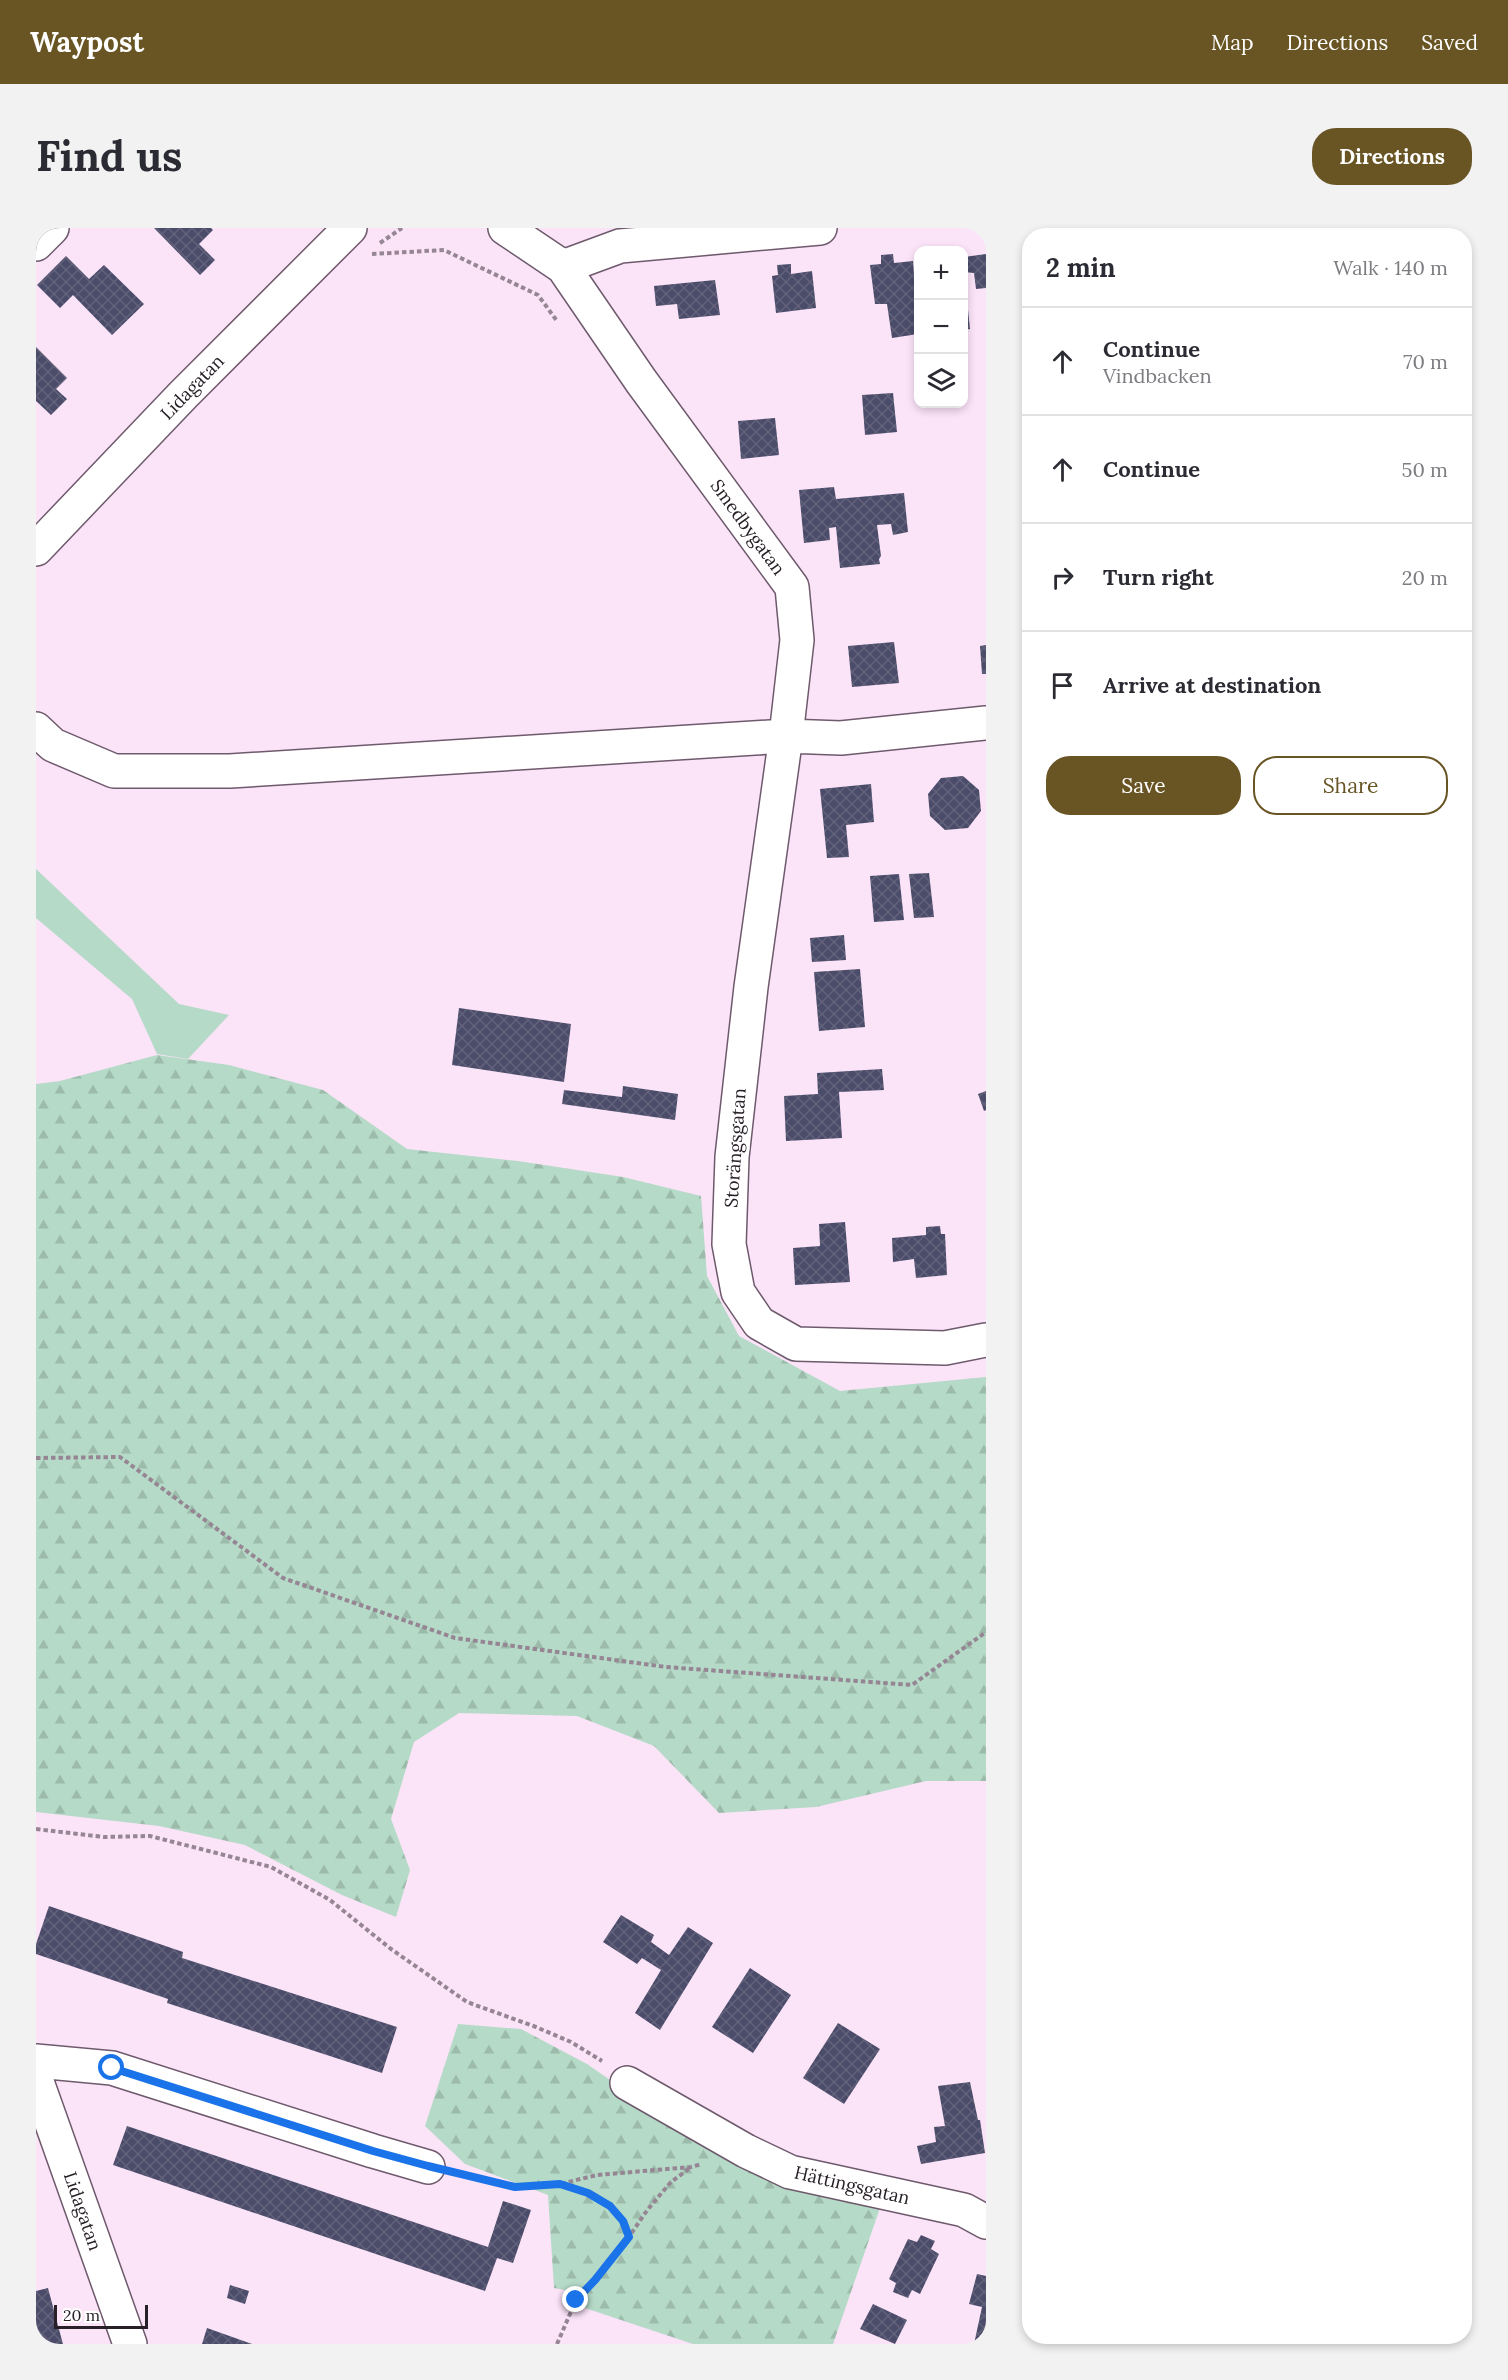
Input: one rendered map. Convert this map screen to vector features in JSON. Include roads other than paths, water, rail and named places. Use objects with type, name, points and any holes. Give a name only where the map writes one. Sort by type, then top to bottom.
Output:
[{"type":"street","points":[[36,244],[52,228]]},
{"type":"street","name":"Smedbygatan","points":[[505,228],[563,267],[641,381],[792,587],[797,640],[786,735]]},
{"type":"street","points":[[563,267],[620,246],[820,228]]},
{"type":"street","name":"Lidagatan","points":[[36,549],[183,395],[348,230]]},
{"type":"street","points":[[36,729],[53,745],[114,771],[231,771],[786,735],[841,738],[986,723]]},
{"type":"street","name":"Storängsgatan","points":[[786,735],[751,987],[732,1157],[729,1244],[738,1292],[759,1323],[796,1344],[945,1348],[986,1340]]},
{"type":"street","points":[[36,2061],[112,2068],[373,2151],[428,2166]]},
{"type":"street","name":"Lidagatan","points":[[36,2079],[130,2344]]},
{"type":"street","name":"Hättingsgatan","points":[[627,2083],[746,2151],[790,2172],[964,2210],[986,2222]]}]
